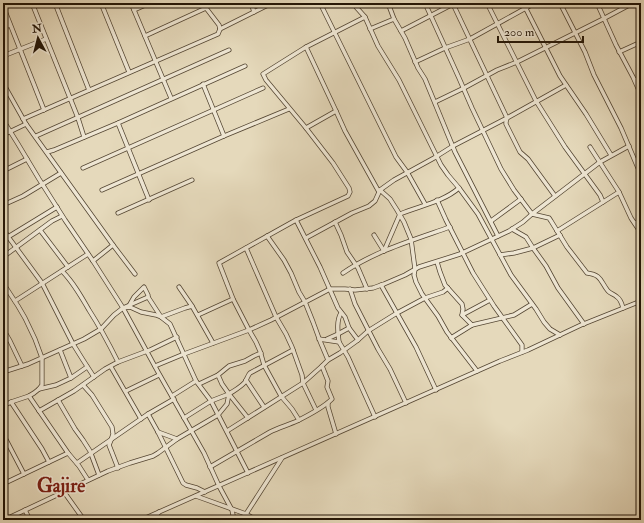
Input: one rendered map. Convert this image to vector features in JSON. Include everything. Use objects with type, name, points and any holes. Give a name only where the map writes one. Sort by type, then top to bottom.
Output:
[{"type":"street","points":[[32,3],[78,118],[84,137]]},
{"type":"street","points":[[55,3],[90,90]]},
{"type":"street","points":[[101,3],[129,72]]},
{"type":"street","points":[[131,3],[171,98]]},
{"type":"street","points":[[134,10],[150,3]]},
{"type":"street","points":[[251,3],[254,12]]},
{"type":"street","points":[[23,119],[218,34],[220,29],[272,3]]},
{"type":"street","points":[[320,3],[392,150],[407,172],[425,204]]},
{"type":"street","points":[[354,3],[365,17],[378,46],[399,80],[444,170],[478,214],[511,276],[544,322],[560,335]]},
{"type":"street","points":[[388,3],[394,19],[425,79],[453,146],[498,236]]},
{"type":"street","points":[[425,3],[482,130],[501,169],[514,190],[532,214],[548,218],[551,221],[567,247],[587,273],[598,277],[609,292],[620,300],[624,308]]},
{"type":"street","points":[[487,3],[536,102],[600,195],[603,202]]},
{"type":"street","points":[[523,3],[560,76],[586,114],[611,155]]},
{"type":"street","points":[[415,62],[445,48],[470,39],[535,3]]},
{"type":"street","points":[[560,3],[613,111],[641,175]]},
{"type":"street","points":[[596,3],[641,95]]},
{"type":"street","points":[[435,102],[633,3]]},
{"type":"street","points":[[638,3],[641,8]]},
{"type":"street","points":[[401,31],[454,4],[486,76],[507,118],[506,124],[520,152],[528,159],[555,196]]},
{"type":"street","points":[[3,6],[44,110]]},
{"type":"street","points":[[145,36],[206,8],[219,25],[220,29]]},
{"type":"street","points":[[298,420],[264,365],[261,353],[233,299],[219,263],[296,220],[348,196],[350,192],[349,188],[333,163],[266,80],[263,74],[306,47],[365,17]]},
{"type":"street","points":[[370,29],[394,19]]},
{"type":"street","points":[[3,28],[10,25]]},
{"type":"street","points":[[3,56],[46,39]]},
{"type":"street","points":[[619,52],[641,42]]},
{"type":"street","points":[[306,47],[345,131],[380,191],[390,199],[404,222],[411,241],[416,282],[452,338],[477,371]]},
{"type":"street","points":[[36,136],[229,50]]},
{"type":"street","points":[[47,152],[118,123],[245,66]]},
{"type":"street","points":[[634,80],[641,77]]},
{"type":"street","points":[[3,83],[26,124],[134,274]]},
{"type":"street","points":[[203,84],[224,136]]},
{"type":"street","points":[[306,238],[369,206],[375,201],[380,191],[407,172],[566,85]]},
{"type":"street","points":[[83,168],[263,88]]},
{"type":"street","points":[[102,190],[224,136],[290,109]]},
{"type":"street","points":[[306,128],[336,111]]},
{"type":"street","points":[[3,120],[62,216],[123,308],[204,453],[232,510],[234,520]]},
{"type":"street","points":[[118,123],[149,200]]},
{"type":"street","points":[[3,135],[26,124]]},
{"type":"street","points":[[590,146],[619,192],[641,233]]},
{"type":"street","points":[[155,366],[249,330],[330,289],[367,289],[381,285],[419,267],[462,253],[512,229],[523,222],[584,173],[611,155],[628,146]]},
{"type":"street","points":[[3,171],[27,159]]},
{"type":"street","points":[[3,205],[23,196],[61,173]]},
{"type":"street","points":[[118,213],[192,180]]},
{"type":"street","points":[[384,251],[400,214],[443,198],[455,192],[459,188]]},
{"type":"street","points":[[558,231],[619,192]]},
{"type":"street","points":[[491,221],[521,199]]},
{"type":"street","points":[[437,200],[473,273],[502,318],[522,345],[522,352]]},
{"type":"street","points":[[3,240],[57,207]]},
{"type":"street","points":[[3,257],[52,221],[62,216]]},
{"type":"street","points":[[296,220],[341,313],[345,317],[349,328],[358,340]]},
{"type":"street","points":[[635,223],[641,221]]},
{"type":"street","points":[[335,222],[347,252],[355,264],[367,289]]},
{"type":"street","points":[[343,272],[355,264],[384,251],[450,227]]},
{"type":"street","points":[[3,228],[8,238],[42,284],[73,344],[94,377]]},
{"type":"street","points":[[512,229],[526,237],[546,266],[558,288],[584,324]]},
{"type":"street","points":[[40,230],[68,267]]},
{"type":"street","points":[[374,235],[384,251]]},
{"type":"street","points":[[500,255],[533,248],[560,235]]},
{"type":"street","points":[[267,236],[284,260],[305,302],[328,360]]},
{"type":"street","points":[[93,261],[113,245]]},
{"type":"street","points":[[246,248],[276,317],[293,350],[302,375],[303,383],[316,410]]},
{"type":"street","points":[[14,301],[88,254]]},
{"type":"street","points":[[436,262],[445,285],[462,304],[462,315]]},
{"type":"street","points":[[62,271],[68,277],[84,301],[101,329],[118,362]]},
{"type":"street","points":[[3,284],[25,318],[42,358],[42,385],[39,389],[34,394],[3,406]]},
{"type":"street","points":[[381,285],[416,347],[436,390]]},
{"type":"street","points":[[130,305],[134,297],[144,287],[148,297],[161,317],[170,324],[196,381],[211,401],[248,473]]},
{"type":"street","points":[[179,287],[198,315],[213,343]]},
{"type":"street","points":[[227,431],[303,383],[328,360],[358,340],[368,331],[397,313],[426,298],[443,292],[448,288]]},
{"type":"street","points":[[350,290],[368,331],[390,369],[406,403]]},
{"type":"street","points":[[3,372],[42,358],[73,344],[101,329],[114,314],[123,308],[148,297]]},
{"type":"street","points":[[198,315],[233,299]]},
{"type":"street","points":[[462,315],[490,300]]},
{"type":"street","points":[[141,520],[584,324],[641,301]]},
{"type":"street","points":[[452,338],[472,326],[514,315],[532,304]]},
{"type":"street","points":[[123,308],[130,307],[141,312],[161,317],[192,306]]},
{"type":"street","points":[[341,313],[338,320],[339,342],[348,357],[375,417]]},
{"type":"street","points":[[462,315],[472,326]]},
{"type":"street","points":[[326,340],[349,328]]},
{"type":"street","points":[[3,329],[22,366]]},
{"type":"street","points":[[39,411],[118,362],[177,338]]},
{"type":"street","points":[[320,339],[339,342]]},
{"type":"street","points":[[60,350],[71,378]]},
{"type":"street","points":[[184,418],[211,401],[229,394],[242,386],[248,374],[293,350]]},
{"type":"street","points":[[199,384],[218,375],[229,366],[245,361],[261,353]]},
{"type":"street","points":[[210,467],[277,428],[298,420],[328,403],[332,399],[327,387],[328,381],[322,366]]},
{"type":"street","points":[[39,389],[56,385],[71,378],[88,367]]},
{"type":"street","points":[[111,367],[141,419]]},
{"type":"street","points":[[126,391],[159,374]]},
{"type":"street","points":[[218,375],[222,384],[248,418]]},
{"type":"street","points":[[246,380],[264,407]]},
{"type":"street","points":[[77,463],[196,381]]},
{"type":"street","points":[[83,384],[92,395],[113,430],[109,445],[118,468]]},
{"type":"street","points":[[6,520],[99,475],[153,456],[218,415],[227,404],[229,394]]},
{"type":"street","points":[[29,396],[88,480]]},
{"type":"street","points":[[58,400],[92,454],[99,475]]},
{"type":"street","points":[[11,402],[49,462]]},
{"type":"street","points":[[328,403],[336,434]]},
{"type":"street","points":[[148,414],[183,483],[205,492]]},
{"type":"street","points":[[158,432],[178,439]]},
{"type":"street","points":[[3,434],[24,474]]},
{"type":"street","points":[[3,484],[68,453]]},
{"type":"street","points":[[240,520],[246,514],[282,457]]},
{"type":"street","points":[[64,492],[83,520]]},
{"type":"street","points":[[196,496],[246,514],[256,520]]},
{"type":"street","points":[[25,510],[30,520]]},
{"type":"street","points":[[153,520],[160,512]]},
{"type":"district","name":"Gajire","points":[[61,486]]}]
